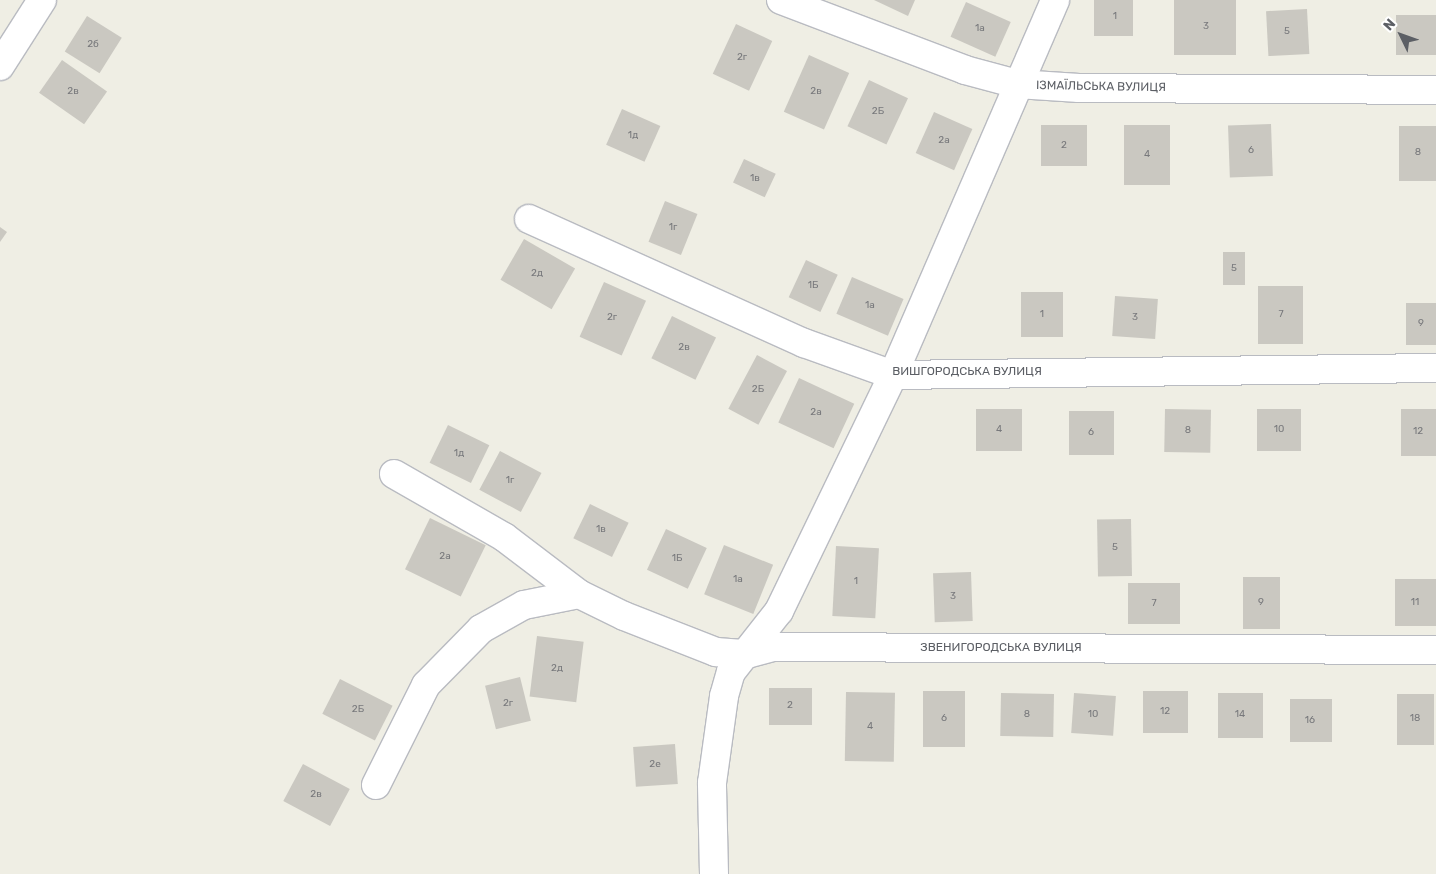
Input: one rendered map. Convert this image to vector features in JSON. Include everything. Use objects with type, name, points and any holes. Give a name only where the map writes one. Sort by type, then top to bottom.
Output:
[{"type":"street","points":[[0,66],[42,0]]},
{"type":"street","name":"ІЗМАЇЛЬСЬКА ВУЛИЦЯ","points":[[781,0],[965,70],[1017,84],[1079,88],[1436,90]]},
{"type":"street","points":[[714,874],[712,783],[724,696],[731,672],[779,611],[892,374],[1055,0]]},
{"type":"street","name":"ВИШГОРОДСЬКА ВУЛИЦЯ","points":[[529,219],[804,343],[892,374],[1436,368]]},
{"type":"street","name":"ЗВЕНИГОРОДСЬКА ВУЛИЦЯ","points":[[394,474],[504,537],[579,594],[624,616],[716,652],[747,654],[773,647],[1436,650]]},
{"type":"street","points":[[376,785],[426,686],[481,629],[524,605],[579,594]]},
{"type":"building","points":[[874,0],[915,0],[908,16]]},
{"type":"building","points":[[1094,0],[1133,0],[1133,36],[1094,36]]},
{"type":"building","points":[[1174,0],[1236,0],[1236,55],[1174,55]]},
{"type":"building","points":[[966,2],[1011,22],[995,57],[951,37]]},
{"type":"building","points":[[1307,9],[1309,54],[1268,56],[1266,11]]},
{"type":"building","points":[[1396,15],[1436,15],[1436,55],[1396,55]]},
{"type":"building","points":[[87,16],[122,38],[100,73],[65,52]]},
{"type":"building","points":[[736,24],[772,41],[749,91],[713,74]]},
{"type":"building","points":[[809,55],[849,73],[824,130],[784,112]]},
{"type":"building","points":[[62,60],[107,92],[84,124],[39,93]]},
{"type":"building","points":[[869,80],[908,98],[886,144],[847,126]]},
{"type":"building","points":[[622,109],[660,126],[645,162],[606,145]]},
{"type":"building","points":[[934,112],[972,129],[954,170],[916,153]]},
{"type":"building","points":[[1271,124],[1273,176],[1230,177],[1228,126]]},
{"type":"building","points":[[1041,125],[1087,125],[1087,166],[1041,166]]},
{"type":"building","points":[[1124,125],[1170,125],[1170,185],[1124,185]]},
{"type":"building","points":[[1399,126],[1436,126],[1436,181],[1399,181]]},
{"type":"building","points":[[744,159],[776,174],[765,197],[733,183]]},
{"type":"building","points":[[665,201],[697,214],[681,255],[649,242]]},
{"type":"building","points":[[0,227],[7,232],[0,242]]},
{"type":"building","points":[[524,239],[575,268],[552,309],[501,280]]},
{"type":"building","points":[[1223,252],[1245,252],[1245,285],[1223,285]]},
{"type":"building","points":[[806,260],[838,275],[820,312],[789,297]]},
{"type":"building","points":[[852,277],[904,299],[888,336],[836,314]]},
{"type":"building","points":[[604,282],[646,301],[622,356],[580,337]]},
{"type":"building","points":[[1258,286],[1303,286],[1303,344],[1258,344]]},
{"type":"building","points":[[1021,292],[1063,292],[1063,337],[1021,337]]},
{"type":"building","points":[[1115,296],[1158,299],[1155,339],[1112,336]]},
{"type":"building","points":[[1406,303],[1436,303],[1436,345],[1406,345]]},
{"type":"building","points":[[672,316],[716,337],[695,380],[651,358]]},
{"type":"building","points":[[757,355],[787,371],[758,425],[728,409]]},
{"type":"building","points":[[799,378],[854,404],[834,448],[778,422]]},
{"type":"building","points":[[976,409],[1022,409],[1022,451],[976,451]]},
{"type":"building","points":[[1165,409],[1211,410],[1210,453],[1164,452]]},
{"type":"building","points":[[1257,409],[1301,409],[1301,451],[1257,451]]},
{"type":"building","points":[[1401,409],[1436,409],[1436,456],[1401,456]]},
{"type":"building","points":[[1069,411],[1114,411],[1114,455],[1069,455]]},
{"type":"building","points":[[448,425],[489,445],[471,483],[430,463]]},
{"type":"building","points":[[500,451],[541,473],[521,512],[479,490]]},
{"type":"building","points":[[590,504],[629,523],[612,557],[573,538]]},
{"type":"building","points":[[430,518],[486,545],[461,596],[405,569]]},
{"type":"building","points":[[1131,519],[1132,576],[1098,577],[1097,520]]},
{"type":"building","points":[[666,529],[707,548],[688,589],[647,570]]},
{"type":"building","points":[[724,545],[773,565],[753,614],[704,594]]},
{"type":"building","points":[[836,546],[879,548],[875,618],[832,616]]},
{"type":"building","points":[[971,572],[973,621],[935,622],[933,573]]},
{"type":"building","points":[[1243,577],[1280,577],[1280,629],[1243,629]]},
{"type":"building","points":[[1395,579],[1436,579],[1436,626],[1395,626]]},
{"type":"building","points":[[1128,583],[1180,583],[1180,624],[1128,624]]},
{"type":"building","points":[[537,636],[584,642],[576,702],[530,697]]},
{"type":"building","points":[[520,677],[531,721],[496,729],[485,686]]},
{"type":"building","points":[[340,679],[393,706],[375,741],[322,714]]},
{"type":"building","points":[[769,688],[812,688],[812,725],[769,725]]},
{"type":"building","points":[[923,691],[965,691],[965,747],[923,747]]},
{"type":"building","points":[[1143,691],[1188,691],[1188,733],[1143,733]]},
{"type":"building","points":[[846,692],[895,693],[894,762],[845,761]]},
{"type":"building","points":[[1001,693],[1054,694],[1053,737],[1000,736]]},
{"type":"building","points":[[1074,693],[1116,696],[1113,736],[1071,733]]},
{"type":"building","points":[[1218,693],[1263,693],[1263,738],[1218,738]]},
{"type":"building","points":[[1397,694],[1434,694],[1434,745],[1397,745]]},
{"type":"building","points":[[1290,699],[1332,699],[1332,742],[1290,742]]},
{"type":"building","points":[[675,744],[678,784],[636,787],[633,747]]},
{"type":"building","points":[[303,764],[350,789],[330,826],[283,801]]}]
